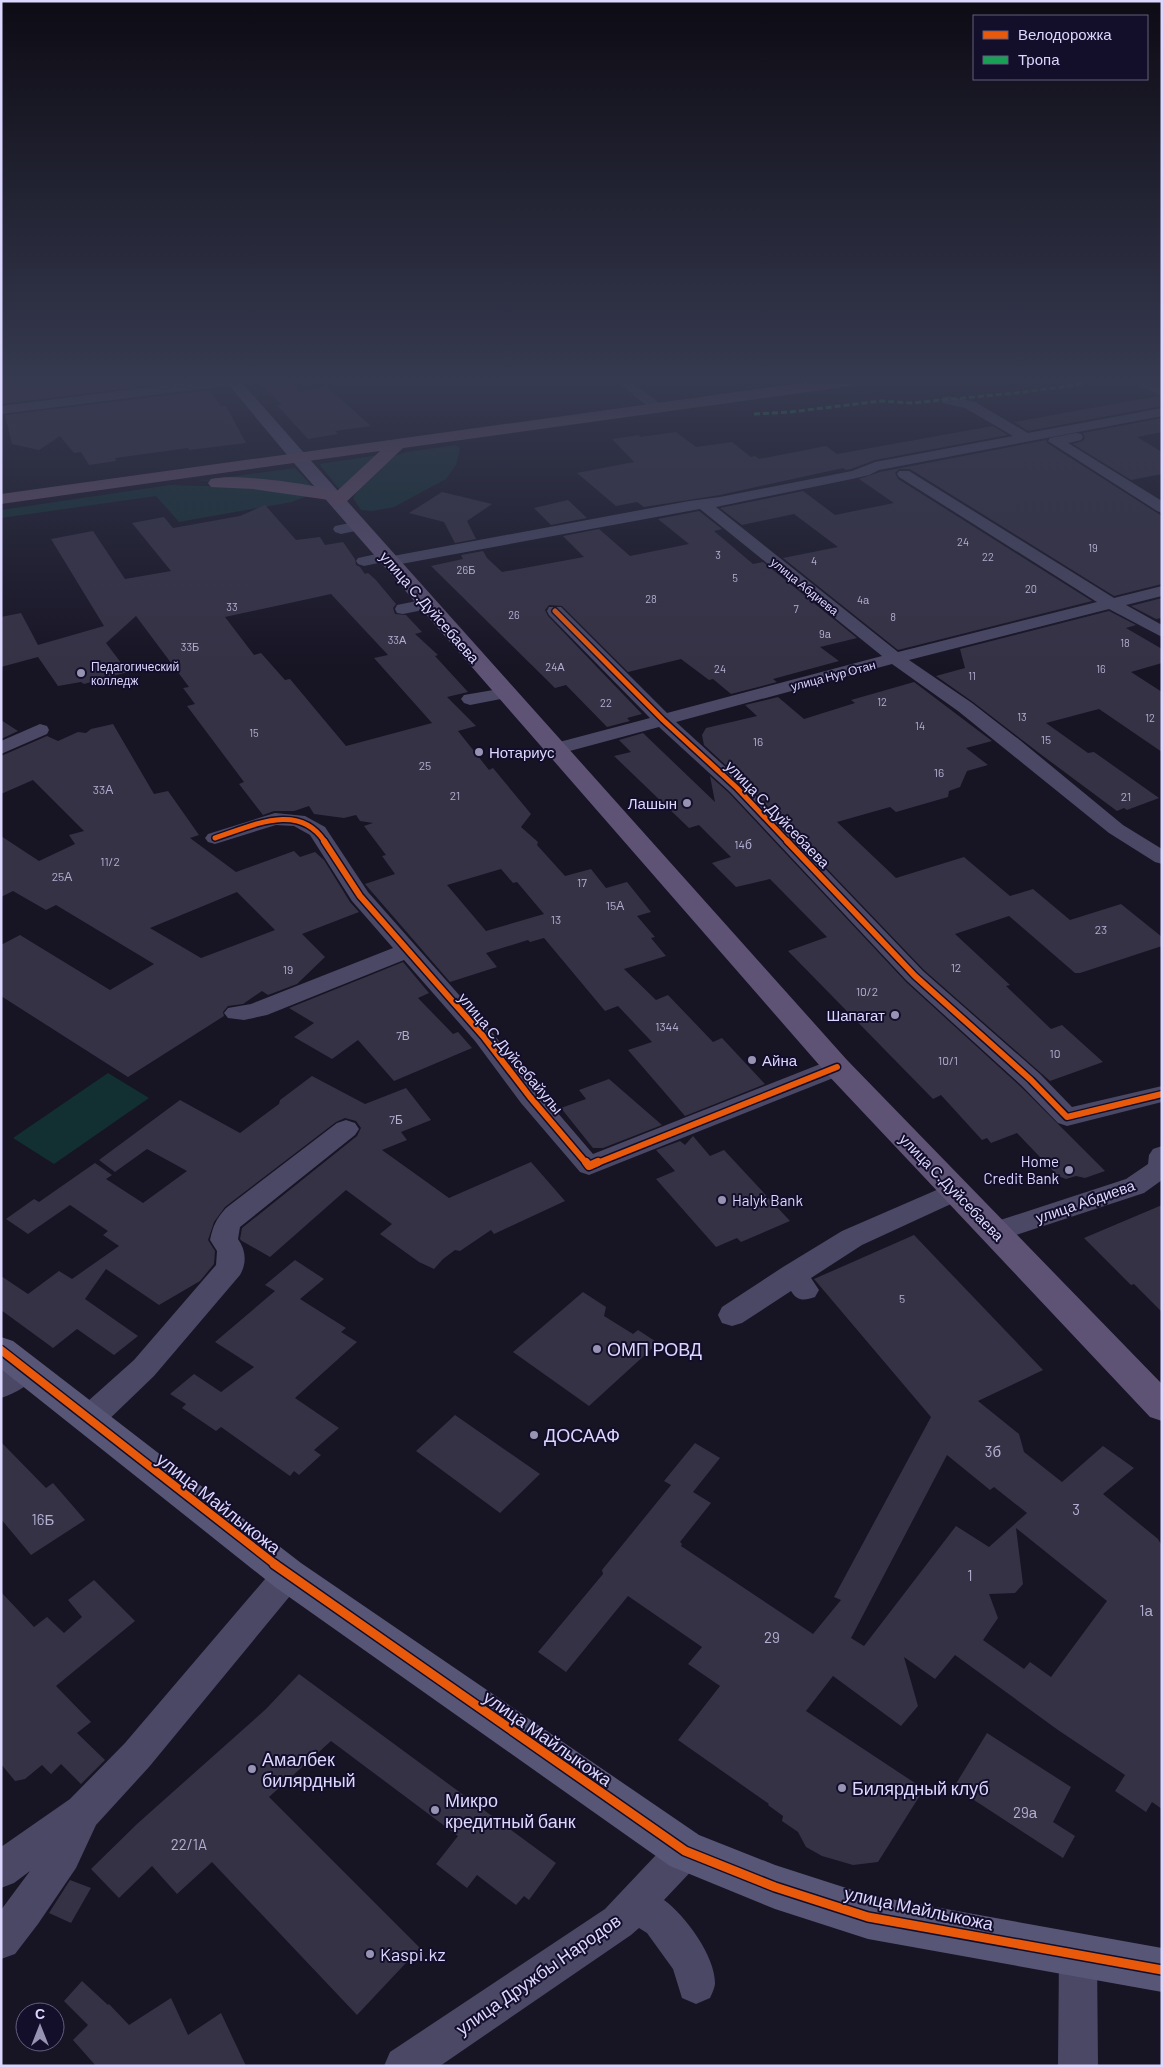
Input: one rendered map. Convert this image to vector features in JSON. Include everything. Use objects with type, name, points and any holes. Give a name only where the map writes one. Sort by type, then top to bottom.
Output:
[{"type":"highway","points":[[1,499],[179,474]]},
{"type":"highway","points":[[153,478],[197,483],[253,484],[335,498],[362,474]]},
{"type":"main road","name":"улица С.Дуйсебаева","points":[[314,474],[335,498],[350,527],[380,560],[415,607],[505,693],[837,1067],[1162,1407]]},
{"type":"street","points":[[380,560],[556,532],[689,506],[704,505],[854,474]]},
{"type":"street","points":[[905,474],[1112,604],[1162,632]]},
{"type":"street","points":[[1108,474],[1162,508]]},
{"type":"street","name":"улица Абдиева","points":[[704,505],[895,658],[965,707],[1014,745],[1116,829],[1162,858]]},
{"type":"street","name":"улица Нур Отан","points":[[555,749],[895,658],[1162,591]]},
{"type":"street","name":"улица С.Дуйсебаева","points":[[555,611],[663,720],[737,788],[915,976],[1031,1080],[1067,1117],[1162,1094]]},
{"type":"street","points":[[470,699],[505,693]]},
{"type":"street","points":[[1,748],[40,730]]},
{"type":"street","name":"улица С.Дуйсебайулы","points":[[215,838],[275,819],[298,820],[318,831],[360,896],[482,1036],[530,1097],[590,1166],[837,1067]]},
{"type":"street","points":[[236,1013],[248,1014],[265,1009],[290,996],[407,950]]},
{"type":"street","points":[[89,1419],[144,1368],[230,1268],[231,1250],[224,1240],[227,1224],[271,1186],[346,1129]]},
{"type":"street","name":"улица Абдиева","points":[[995,1232],[1135,1186],[1160,1168],[1162,1155]]},
{"type":"street","points":[[732,1315],[799,1282],[852,1238],[955,1191]]},
{"type":"street","name":"улица Майлыкожа","points":[[9,1369],[89,1419],[288,1575],[685,1851],[776,1887],[868,1917],[1162,1970]]},
{"type":"street","points":[[1,1870],[52,1832],[83,1812],[137,1755],[288,1575]]},
{"type":"street","points":[[1,1940],[26,1911],[62,1854],[83,1812]]},
{"type":"street","name":"улица Дружбы Народов","points":[[404,2066],[618,1922],[685,1851]]},
{"type":"street","points":[[636,1903],[660,1920],[690,1960],[696,1984]]},
{"type":"street","points":[[1078,1955],[1078,2066]]},
{"type":"green space","points":[[247,474],[301,474],[316,490],[229,480],[198,481]]},
{"type":"green space","points":[[327,474],[357,474],[340,490]]},
{"type":"green space","points":[[373,474],[449,474],[446,479],[394,507],[372,511],[361,510],[353,498]]},
{"type":"green space","points":[[170,485],[244,487],[307,496],[292,502],[179,522],[156,496],[1,518],[1,510]]},
{"type":"green space","points":[[108,1073],[149,1098],[54,1164],[13,1138]]},
{"type":"building","points":[[579,474],[814,474],[720,495],[644,507],[637,502],[616,506]]},
{"type":"building","points":[[873,474],[896,474],[898,479],[1092,601],[898,650],[783,558],[838,547],[794,514],[742,525],[720,508],[803,491],[835,515],[894,503],[859,479]]},
{"type":"building","points":[[919,474],[1097,474],[1162,516],[1162,584],[1114,596]]},
{"type":"building","points":[[1122,474],[1160,474],[1131,480]]},
{"type":"building","points":[[442,492],[492,504],[467,521],[476,539],[455,543],[444,522],[409,513]]},
{"type":"building","points":[[568,500],[587,518],[551,525],[534,508]]},
{"type":"building","points":[[265,505],[296,540],[320,537],[325,545],[343,542],[355,559],[356,565],[365,574],[368,573],[375,579],[396,604],[393,608],[395,614],[406,615],[422,632],[415,634],[438,655],[435,656],[468,692],[447,697],[476,726],[458,731],[489,770],[493,768],[531,814],[521,827],[538,842],[537,845],[565,876],[591,869],[606,888],[627,882],[651,912],[637,916],[655,937],[651,938],[666,956],[624,969],[656,1000],[668,995],[713,1042],[722,1038],[765,1084],[685,1116],[628,1050],[652,1042],[618,1006],[605,1011],[544,938],[530,942],[528,940],[486,953],[497,967],[450,982],[365,884],[395,874],[382,856],[386,855],[364,826],[373,823],[360,821],[356,815],[344,818],[314,814],[309,806],[294,811],[274,811],[263,815],[239,784],[244,782],[187,706],[195,704],[183,688],[189,687],[136,616],[106,643],[128,672],[84,684],[81,682],[58,686],[38,657],[1,667],[1,617],[21,613],[38,645],[104,626],[51,539],[93,531],[125,579],[171,571],[132,523],[164,517],[173,528],[240,516]],"holes":[[[331,594],[388,655],[374,658],[432,723],[346,746],[290,679],[285,680],[261,653],[254,655],[225,617]],[[501,869],[513,883],[517,882],[544,914],[486,931],[447,885]]]},
{"type":"building","points":[[699,511],[722,529],[714,531],[753,564],[763,562],[857,638],[820,647],[839,661],[773,679],[777,682],[731,694],[713,679],[709,680],[681,659],[628,672],[562,606],[549,605],[545,610],[548,616],[642,714],[627,718],[630,721],[607,727],[566,685],[555,688],[431,566],[463,559],[461,555],[483,551],[487,558],[502,572],[584,557],[563,536],[599,529],[630,556],[689,544],[658,519]]},
{"type":"building","points":[[1162,598],[1162,618],[1156,619],[1131,606]]},
{"type":"building","points":[[1109,611],[1136,625],[1126,628],[1162,649],[1162,663],[1131,672],[1162,692],[1162,752],[1099,709],[1046,723],[1088,753],[1094,752],[1159,798],[1127,810],[1124,808],[1117,811],[936,676],[965,668],[960,649]]},
{"type":"building","points":[[914,682],[992,741],[966,748],[988,765],[967,771],[960,787],[949,791],[948,797],[896,812],[890,807],[837,822],[896,878],[964,857],[1010,896],[1033,889],[1070,920],[1121,904],[1162,937],[1162,946],[1075,973],[1009,916],[955,934],[1010,985],[1006,986],[1051,1029],[1062,1025],[1103,1062],[1050,1081],[924,970],[745,783],[704,745],[702,735],[706,728],[757,716],[745,705],[778,697],[804,719],[855,703],[851,700]]},
{"type":"building","points":[[1,720],[18,731],[1,739]]},
{"type":"building","points":[[113,724],[154,794],[168,791],[199,835],[190,838],[236,872],[294,851],[300,857],[315,852],[324,860],[350,902],[359,912],[302,934],[325,957],[297,984],[268,995],[262,991],[243,1004],[228,1006],[223,1012],[224,1016],[128,1077],[1,996],[1,945],[20,935],[110,990],[154,964],[56,905],[46,910],[13,891],[1,897],[1,836],[39,861],[75,844],[69,835],[84,831],[33,780],[1,794],[1,756],[47,736],[58,741],[78,732],[86,733],[91,729]],"holes":[[[237,892],[275,930],[201,958],[150,928]]]},
{"type":"building","points":[[643,733],[715,802],[710,776],[729,793],[906,982],[1021,1087],[1105,1171],[1085,1178],[1076,1176],[1066,1179],[1058,1176],[1017,1133],[991,1143],[987,1138],[982,1140],[941,1095],[933,1099],[788,951],[827,937],[770,879],[736,887],[712,863],[731,857],[699,825],[689,828],[614,756],[631,752],[619,740]]},
{"type":"building","points":[[403,962],[429,993],[418,998],[453,1034],[458,1032],[472,1048],[394,1081],[358,1040],[332,1059],[294,1037],[314,1023],[289,1008]]},
{"type":"building","points":[[312,1076],[365,1104],[406,1088],[431,1120],[401,1132],[407,1140],[382,1150],[449,1198],[531,1162],[565,1201],[494,1234],[491,1230],[460,1251],[455,1250],[434,1269],[419,1262],[380,1234],[392,1224],[346,1190],[270,1257],[242,1241],[240,1239],[242,1228],[357,1136],[361,1128],[356,1121],[345,1118],[336,1122],[225,1207],[214,1222],[208,1240],[215,1251],[214,1264],[200,1281],[159,1305],[106,1269],[85,1299],[138,1336],[114,1355],[77,1329],[53,1348],[1,1310],[1,1276],[28,1294],[59,1271],[72,1279],[119,1246],[103,1235],[108,1231],[70,1205],[28,1234],[6,1219],[34,1199],[39,1202],[95,1163],[112,1175],[106,1179],[143,1203],[187,1171],[147,1149],[115,1172],[99,1160],[180,1100],[240,1133]]},
{"type":"building","points":[[609,1079],[662,1125],[603,1148],[593,1148],[561,1108],[586,1099],[579,1090]]},
{"type":"building","name":"Halyk Bank","points":[[693,1136],[710,1156],[724,1150],[790,1221],[741,1242],[737,1238],[716,1247],[656,1179],[675,1171],[656,1150],[680,1141],[685,1145]]},
{"type":"building","points":[[1162,1205],[1162,1312],[1134,1284],[1131,1285],[1084,1238]]},
{"type":"building","points":[[914,1235],[1043,1370],[978,1401],[1019,1434],[1024,1452],[1062,1482],[1103,1446],[1134,1468],[1103,1494],[1158,1539],[1162,1546],[1162,1809],[1152,1802],[1146,1812],[1115,1791],[1125,1775],[1058,1730],[955,1655],[935,1679],[904,1657],[918,1706],[901,1726],[833,1676],[806,1711],[924,1789],[878,1862],[853,1865],[822,1856],[806,1847],[798,1832],[782,1821],[783,1816],[769,1804],[678,1740],[720,1686],[688,1664],[702,1647],[628,1596],[566,1672],[538,1652],[603,1574],[602,1570],[671,1485],[664,1481],[695,1443],[720,1458],[693,1492],[711,1503],[680,1542],[681,1546],[813,1634],[841,1600],[834,1597],[931,1417],[814,1279]],"holes":[[[947,1455],[990,1490],[994,1487],[1027,1513],[989,1547],[956,1526],[864,1646],[851,1638]],[[1016,1528],[1107,1601],[1051,1677],[1030,1662],[1024,1669],[983,1640],[998,1618],[989,1594],[1015,1593],[1023,1584]]]},
{"type":"building","points":[[295,1260],[324,1279],[300,1299],[346,1328],[341,1332],[357,1342],[295,1398],[339,1428],[314,1450],[321,1455],[299,1475],[294,1471],[290,1476],[221,1427],[216,1431],[182,1408],[186,1404],[170,1394],[194,1374],[221,1392],[254,1367],[215,1342],[275,1291],[265,1285]]},
{"type":"building","points":[[583,1292],[606,1307],[604,1316],[633,1334],[638,1330],[658,1343],[589,1406],[513,1352]]},
{"type":"building","points":[[455,1415],[540,1474],[500,1513],[416,1451]]},
{"type":"building","points":[[1,1442],[46,1488],[53,1483],[85,1520],[31,1555],[1,1519]]},
{"type":"building","points":[[94,1580],[135,1621],[56,1686],[91,1722],[77,1733],[105,1760],[81,1784],[61,1764],[51,1774],[42,1765],[25,1779],[15,1781],[1,1764],[1,1592],[34,1627],[47,1617],[64,1633],[82,1617],[68,1600]]},
{"type":"building","points":[[299,1674],[556,1863],[529,1900],[524,1896],[516,1905],[477,1875],[467,1888],[436,1864],[458,1836],[331,1741],[269,1797],[420,1948],[357,2015],[212,1862],[177,1894],[152,1866],[119,1898],[91,1869],[137,1824],[266,1709]]},
{"type":"building","points":[[987,1733],[1071,1787],[1053,1822],[1075,1836],[1063,1858],[954,1787]]},
{"type":"building","points":[[70,1880],[91,1888],[71,1923],[49,1913]]},
{"type":"building","points":[[82,1981],[109,2004],[129,2025],[171,1998],[188,2035],[221,2013],[246,2066],[96,2066],[73,2040],[88,2025],[64,2001]]},
{"type":"cycle path","points":[[555,611],[663,720],[737,788],[915,976],[1031,1080],[1067,1117],[1162,1094]]},
{"type":"cycle path","points":[[215,838],[275,819],[298,820],[318,831],[360,896],[483,1036],[530,1097],[589,1166],[837,1067]]},
{"type":"cycle path","points":[[1,1350],[288,1575],[685,1851],[775,1887],[868,1917],[1162,1970]]},
{"type":"place","name":"Педагогический колледж","points":[[81,673]]},
{"type":"place","name":"Нотариус","points":[[479,752]]},
{"type":"place","name":"Лашын","points":[[687,803]]},
{"type":"place","name":"Шапагат","points":[[895,1015]]},
{"type":"place","name":"Айна","points":[[752,1060]]},
{"type":"place","name":"Home Credit Bank","points":[[1069,1170]]},
{"type":"place","name":"Halyk Bank","points":[[722,1200]]},
{"type":"place","name":"ОМП РОВД","points":[[597,1349]]},
{"type":"place","name":"ДОСААФ","points":[[534,1435]]},
{"type":"place","name":"Амалбек билярдный","points":[[252,1769]]},
{"type":"place","name":"Билярдный клуб","points":[[842,1788]]},
{"type":"place","name":"Микро кредитный банк","points":[[435,1810]]},
{"type":"place","name":"Kaspi.kz","points":[[370,1954]]}]
